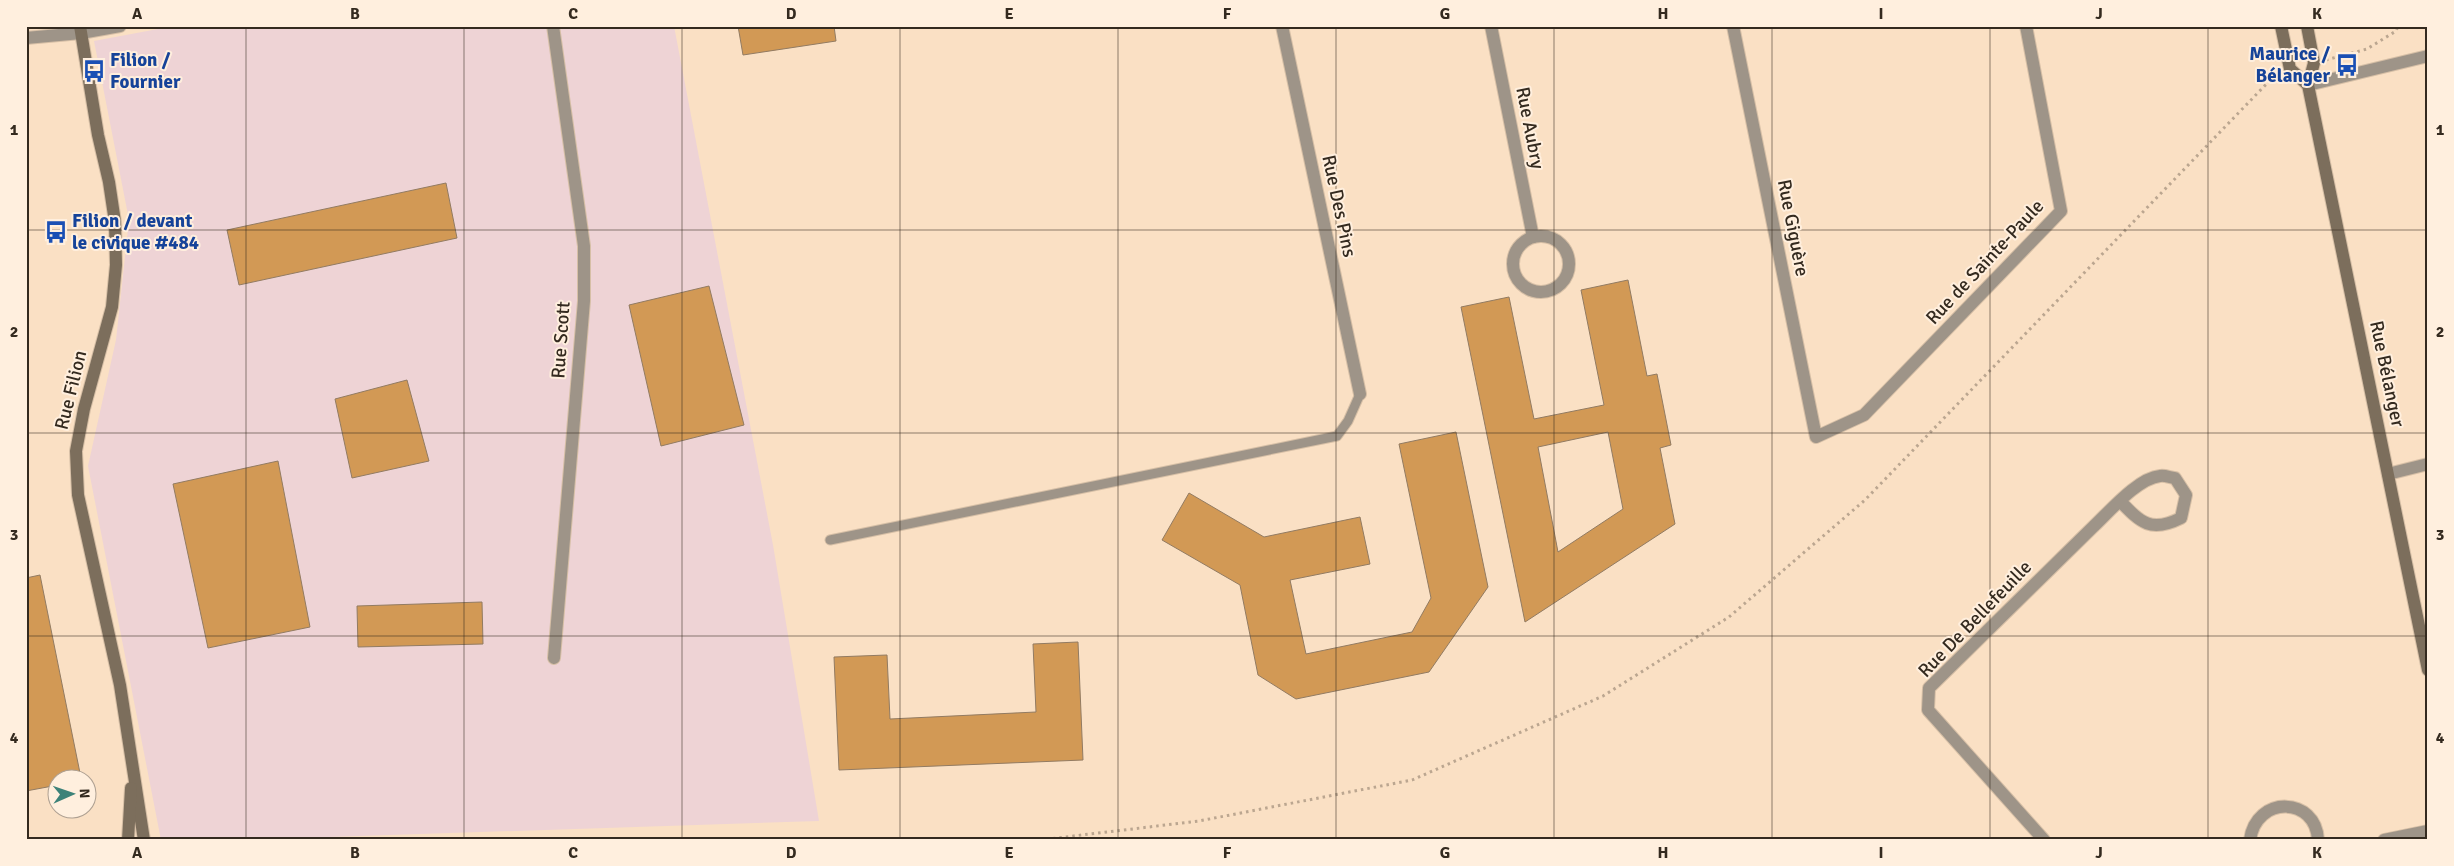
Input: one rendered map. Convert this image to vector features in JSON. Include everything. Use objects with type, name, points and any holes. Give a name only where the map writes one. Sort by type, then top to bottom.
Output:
[{"type":"street","points":[[26,38],[120,26]]},
{"type":"street","name":"Rue Scott","points":[[553,26],[584,246],[584,283],[554,658]]},
{"type":"street","name":"Rue Des Pins","points":[[1282,26],[1360,394]]},
{"type":"street","name":"Rue Aubry","points":[[1491,26],[1533,237]]},
{"type":"street","name":"Rue Giguère","points":[[1733,26],[1816,438]]},
{"type":"street","name":"Rue de Sainte-Paule","points":[[1816,438],[1864,415],[2061,211],[2026,26]]},
{"type":"street","points":[[2281,26],[2290,69],[2308,85],[2428,56]]},
{"type":"street","name":"Rue Bélanger","points":[[2307,26],[2314,63],[2308,85],[2428,670]]},
{"type":"street","name":"Rue Filion","points":[[81,30],[98,135],[109,182],[115,222],[116,265],[112,307],[84,409],[76,451],[78,495],[120,685],[144,840]]},
{"type":"street","points":[[1533,237],[1552,239],[1566,252],[1568,271],[1564,280],[1550,291],[1532,291],[1524,287],[1514,273],[1512,264],[1518,247],[1533,237]]},
{"type":"street","points":[[2388,474],[2428,464]]},
{"type":"street","name":"Rue De Bellefeuille","points":[[2044,840],[1928,710],[1929,688],[2120,502],[2145,480],[2160,476],[2175,478],[2186,496],[2181,518],[2166,526],[2149,526],[2134,516],[2120,502]]},
{"type":"street","name":"Rue Filion","points":[[128,840],[132,763]]},
{"type":"street","points":[[2250,840],[2256,821],[2271,808],[2291,806],[2308,816],[2314,824],[2318,840]]},
{"type":"street","points":[[2384,840],[2428,831]]},
{"type":"lane","points":[[830,540],[1337,436],[1348,421],[1360,394]]},
{"type":"path","points":[[2314,63],[2367,50],[2396,31],[2398,26]]},
{"type":"path","points":[[1040,840],[1199,821],[1412,780],[1603,696],[1729,617],[1866,500],[2277,72],[2290,69]]},
{"type":"shaded area","points":[[174,26],[674,26],[773,545],[819,821],[236,840],[161,840],[88,466],[116,340],[129,220],[94,41]]},
{"type":"building","points":[[738,26],[834,26],[836,41],[743,55]]},
{"type":"building","points":[[446,183],[457,238],[239,285],[227,230]]},
{"type":"building","points":[[1628,280],[1647,376],[1657,374],[1671,445],[1660,448],[1675,524],[1525,622],[1461,307],[1509,297],[1534,419],[1604,405],[1581,290]],"holes":[[[1608,432],[1623,509],[1558,552],[1538,447]]]},
{"type":"building","points":[[709,286],[744,425],[661,446],[629,305]]},
{"type":"building","points":[[407,380],[429,461],[352,478],[335,399]]},
{"type":"building","points":[[1456,432],[1488,587],[1429,672],[1296,699],[1258,675],[1240,585],[1162,540],[1189,493],[1264,537],[1360,517],[1370,564],[1290,580],[1306,654],[1412,632],[1431,598],[1399,444]]},
{"type":"building","points":[[278,461],[310,627],[208,648],[173,484]]},
{"type":"building","points":[[40,575],[79,768],[48,768],[48,787],[26,791],[26,578]]},
{"type":"building","points":[[482,602],[483,644],[358,647],[357,606]]},
{"type":"building","points":[[1078,642],[1083,760],[839,770],[834,657],[887,655],[890,719],[1036,712],[1033,644]]},
{"type":"place","name":"Maurice / Bélanger","points":[[2347,65]]},
{"type":"place","name":"Filion / Fournier","points":[[94,71]]},
{"type":"place","name":"Filion / devant le civique #484","points":[[56,232]]}]
